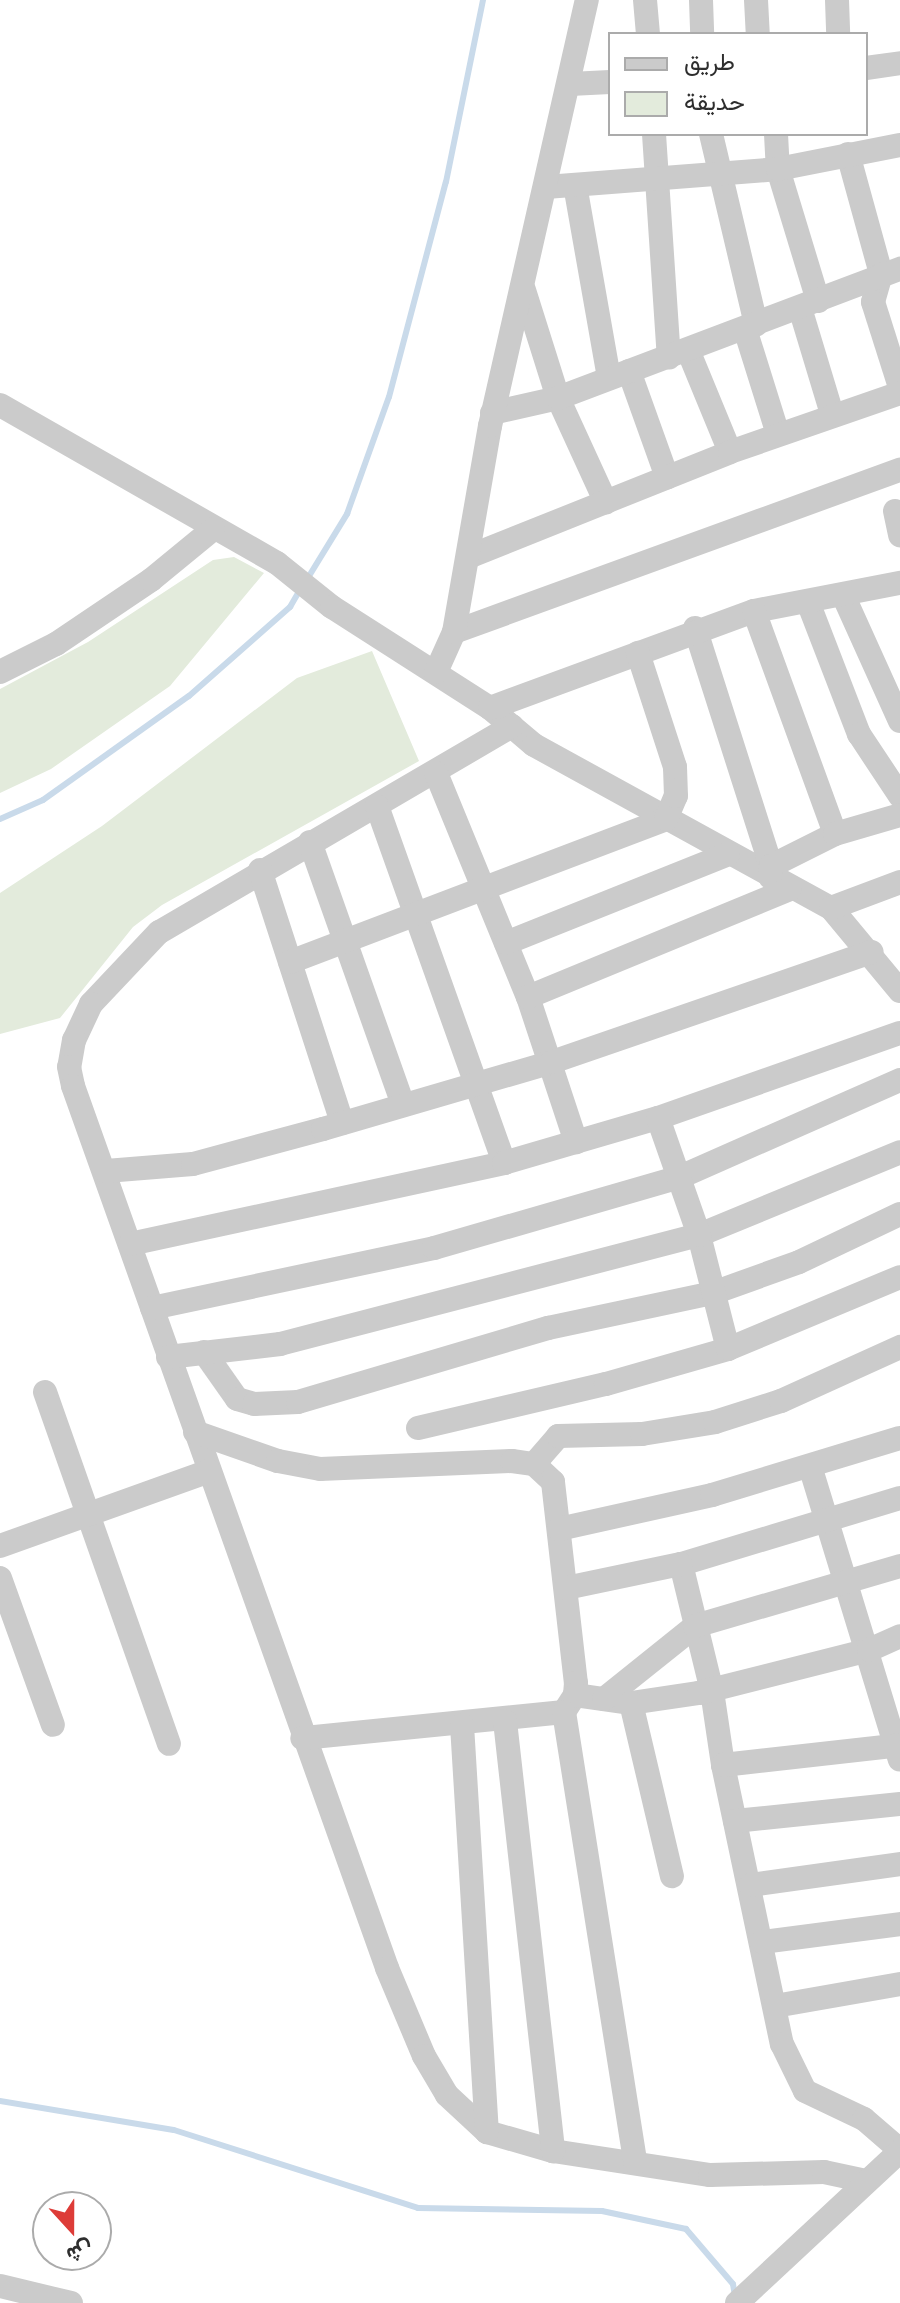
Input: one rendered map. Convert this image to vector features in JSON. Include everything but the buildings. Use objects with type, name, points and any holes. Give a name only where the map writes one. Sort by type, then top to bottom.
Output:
[{"type":"street","points":[[436,672],[454,632],[492,413],[524,287],[587,0]]},
{"type":"street","points":[[645,0],[648,32]]},
{"type":"street","points":[[701,0],[702,32]]},
{"type":"street","points":[[756,0],[758,32]]},
{"type":"street","points":[[837,0],[838,32]]},
{"type":"street","points":[[868,68],[900,63]]},
{"type":"street","points":[[570,84],[608,82]]},
{"type":"street","points":[[654,136],[654,178],[678,354],[730,452]]},
{"type":"street","points":[[711,136],[750,327],[778,434]]},
{"type":"street","points":[[776,136],[778,169],[832,414]]},
{"type":"street","points":[[546,187],[716,171],[778,169],[900,145]]},
{"type":"street","points":[[848,154],[891,271]]},
{"type":"street","points":[[575,185],[619,374],[667,477]]},
{"type":"street","points":[[492,413],[558,398],[809,305],[891,271]]},
{"type":"street","points":[[468,557],[730,452],[900,390],[873,302],[891,271]]},
{"type":"street","points":[[524,287],[558,398],[606,503]]},
{"type":"street","points":[[0,405],[277,563],[332,607],[490,708],[534,745],[831,908],[883,954],[900,990]]},
{"type":"street","points":[[454,632],[900,470]]},
{"type":"street","points":[[0,672],[56,644],[127,596],[213,529]]},
{"type":"street","points":[[490,708],[584,678],[695,628],[754,611],[844,597],[900,583]]},
{"type":"street","points":[[844,597],[900,721]]},
{"type":"street","points":[[808,602],[859,734],[899,790]]},
{"type":"street","points":[[754,611],[835,834]]},
{"type":"street","points":[[695,628],[777,877]]},
{"type":"street","points":[[290,962],[666,819],[676,796],[675,767],[638,653]]},
{"type":"street","points":[[512,726],[436,773],[260,870],[159,932],[91,1004],[74,1040],[69,1067],[302,1738],[424,2056],[447,2095],[487,2132],[553,2151],[710,2175],[824,2172],[866,2181]]},
{"type":"street","points":[[436,773],[528,997],[576,1142]]},
{"type":"street","points":[[377,806],[478,1081],[504,1163]]},
{"type":"street","points":[[528,997],[777,877],[835,834],[900,815]]},
{"type":"street","points":[[310,842],[403,1105]]},
{"type":"street","points":[[506,943],[728,854]]},
{"type":"street","points":[[260,870],[342,1123]]},
{"type":"street","points":[[831,908],[900,882]]},
{"type":"street","points":[[106,1171],[193,1164],[342,1123],[552,1062],[883,954]]},
{"type":"street","points":[[130,1244],[504,1163],[658,1118],[900,1033]]},
{"type":"street","points":[[152,1308],[434,1248],[680,1177],[900,1080]]},
{"type":"street","points":[[658,1118],[699,1235],[728,1349]]},
{"type":"street","points":[[168,1357],[280,1344],[699,1235],[900,1152]]},
{"type":"street","points":[[204,1352],[237,1399],[254,1404],[298,1402],[548,1328],[713,1293],[799,1262],[900,1214]]},
{"type":"street","points":[[418,1428],[606,1384],[728,1349],[900,1277]]},
{"type":"street","points":[[534,1464],[558,1436],[642,1434],[715,1422],[781,1401],[900,1347]]},
{"type":"street","points":[[45,1392],[169,1744]]},
{"type":"street","points":[[195,1432],[278,1461],[320,1469],[534,1464],[553,1482],[566,1588],[570,1704],[635,2162]]},
{"type":"street","points":[[559,1529],[810,1466],[900,1438]]},
{"type":"street","points":[[723,1765],[898,1750],[893,1711],[826,1524],[810,1466]]},
{"type":"street","points":[[0,1546],[209,1471]]},
{"type":"street","points":[[566,1588],[681,1564],[826,1524],[900,1498]]},
{"type":"street","points":[[681,1564],[712,1691],[723,1765],[751,1885],[782,2044],[805,2091],[864,2119],[900,2151],[737,2303]]},
{"type":"street","points":[[604,1699],[695,1626],[900,1566]]},
{"type":"street","points":[[0,1578],[11,1643],[53,1725]]},
{"type":"street","points":[[302,1738],[505,1721],[570,1704],[604,1699],[631,1703],[712,1691],[869,1650],[900,1636]]},
{"type":"street","points":[[631,1703],[672,1876]]},
{"type":"street","points":[[505,1721],[553,2151]]},
{"type":"street","points":[[462,1725],[487,2132]]},
{"type":"street","points":[[735,1821],[900,1804]]},
{"type":"street","points":[[751,1885],[900,1864]]},
{"type":"street","points":[[762,1942],[900,1924]]},
{"type":"street","points":[[775,2006],[900,1984]]},
{"type":"street","points":[[0,2286],[71,2303]]},
{"type":"green space","points":[[234,557],[264,573],[170,686],[51,769],[0,793],[0,689],[88,642],[213,560]]},
{"type":"green space","points":[[372,651],[419,761],[162,905],[133,927],[60,1018],[0,1034],[0,893],[102,826],[297,678]]},
{"type":"waterway","points":[[306,581],[347,514],[389,397],[446,182],[483,0]]},
{"type":"waterway","points":[[0,819],[43,800],[189,696],[290,607],[300,590]]},
{"type":"waterway","points":[[0,2101],[174,2130],[418,2208],[602,2211],[686,2229],[733,2284],[735,2296]]}]
